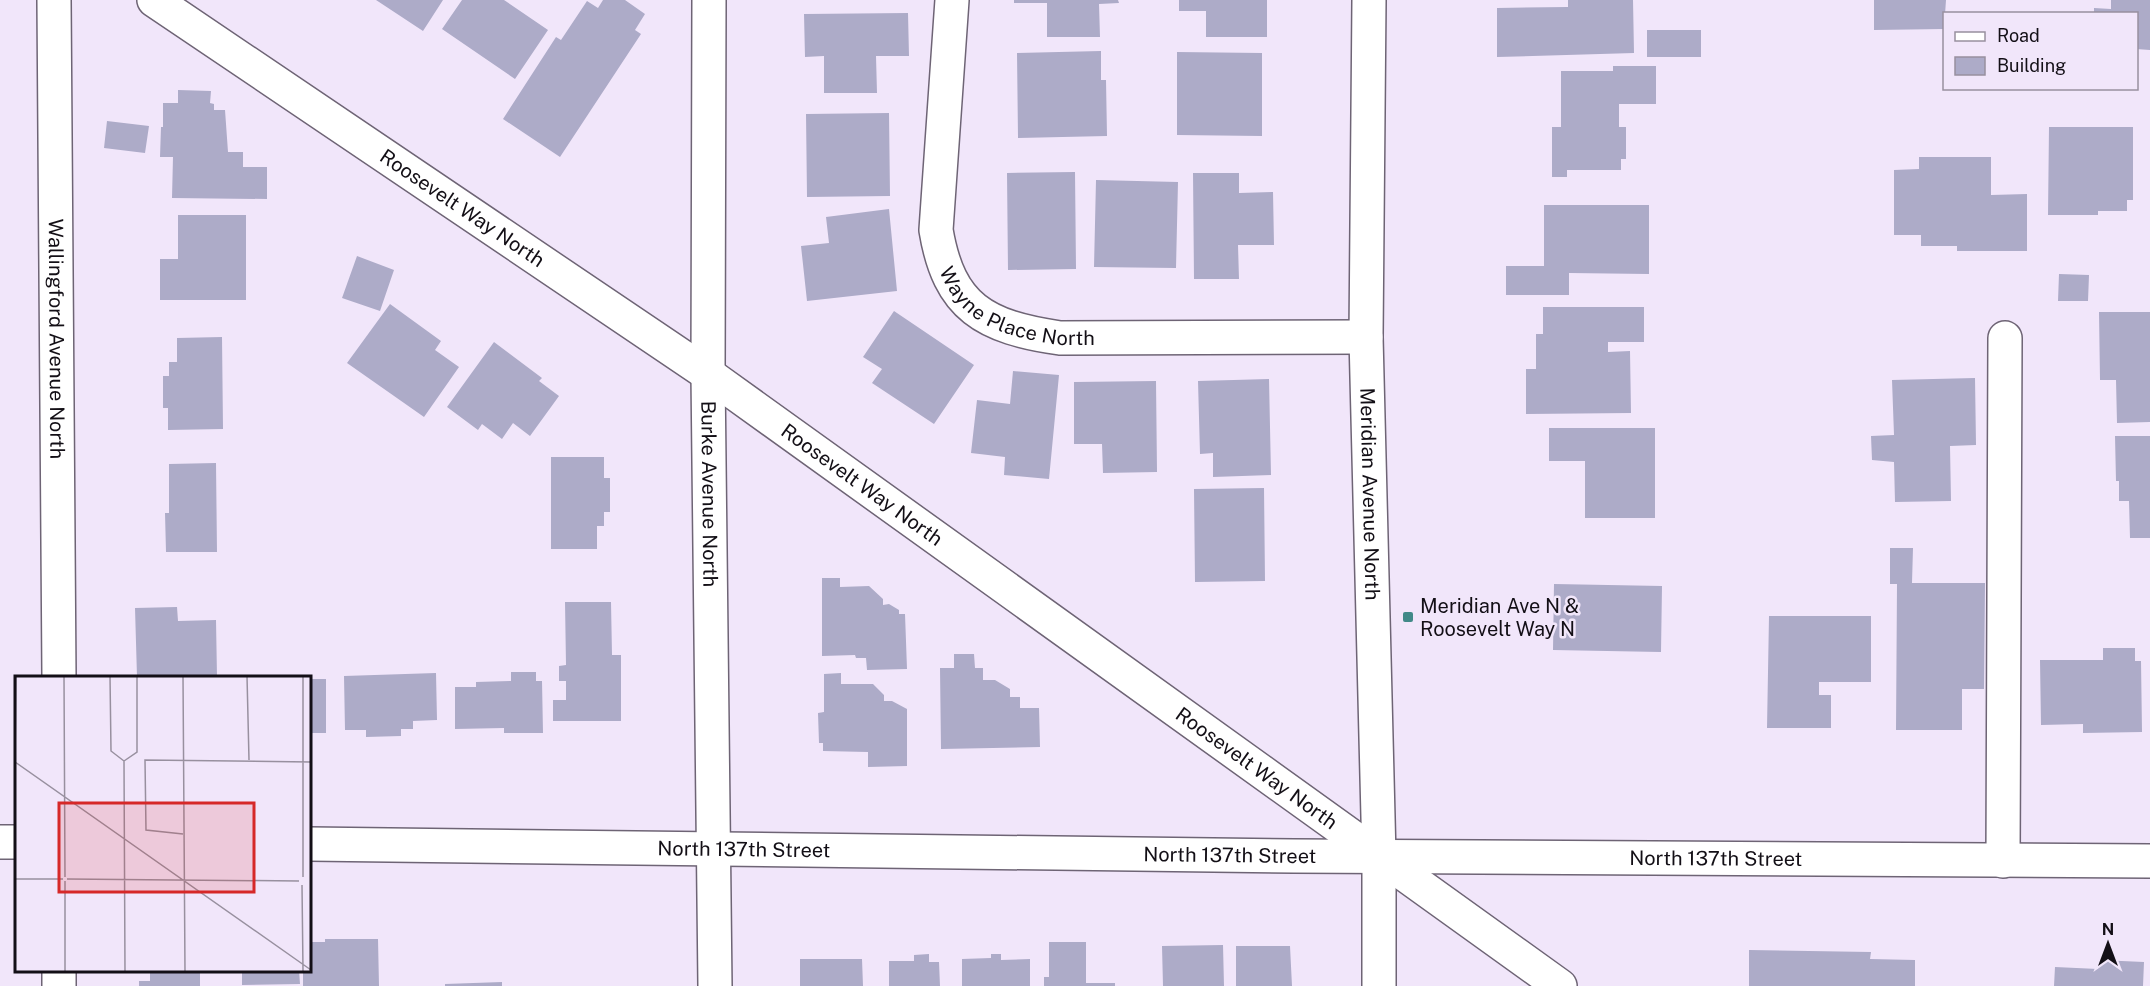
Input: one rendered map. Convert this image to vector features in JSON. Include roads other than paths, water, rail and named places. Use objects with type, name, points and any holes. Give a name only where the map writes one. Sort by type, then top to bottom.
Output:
[{"type":"street","name":"Wallingford Avenue North","points":[[54,0],[59,676]]},
{"type":"street","name":"Roosevelt Way North","points":[[154,0],[708,374],[1560,986]]},
{"type":"street","name":"Burke Avenue North","points":[[709,0],[708,374],[715,986]]},
{"type":"street","name":"Wayne Place North","points":[[952,0],[936,230],[940,258],[960,297],[991,322],[1033,334],[1060,338],[1366,337]]},
{"type":"street","name":"Meridian Avenue North","points":[[1369,0],[1366,337],[1379,857],[1379,986]]},
{"type":"street","points":[[2003,861],[2005,338]]},
{"type":"street","name":"North 137th Street","points":[[310,844],[1379,857],[2150,861]]},
{"type":"place","name":"Meridian Ave N & Roosevelt Way N","points":[[1408,617]]}]
